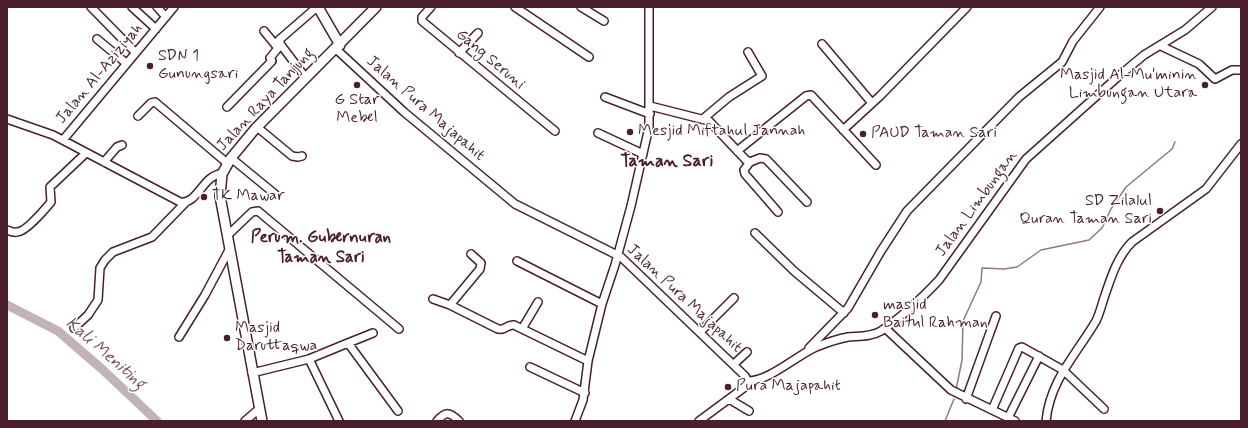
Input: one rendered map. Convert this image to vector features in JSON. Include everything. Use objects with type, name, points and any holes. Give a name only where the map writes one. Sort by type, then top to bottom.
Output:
[{"type":"main road","points":[[317,7],[338,47]]},
{"type":"main road","name":"Jalan Raya Tanjung","points":[[262,421],[220,196],[222,174],[229,161],[257,127],[376,7]]},
{"type":"street","points":[[91,7],[136,52]]},
{"type":"street","points":[[132,7],[156,29]]},
{"type":"street","points":[[157,7],[166,17]]},
{"type":"street","name":"Jalan Al-Aziziyah","points":[[63,140],[174,7]]},
{"type":"street","points":[[228,107],[272,61],[270,58],[279,46],[279,40],[317,7]]},
{"type":"street","name":"Gang Seruni","points":[[431,7],[422,16],[422,21],[556,131]]},
{"type":"street","points":[[515,7],[589,57]]},
{"type":"street","points":[[581,7],[604,21]]},
{"type":"street","points":[[575,421],[585,392],[588,360],[602,304],[618,255],[643,154],[650,114],[648,82],[649,7]]},
{"type":"street","points":[[844,130],[967,7]]},
{"type":"street","points":[[805,352],[844,313],[907,211],[1022,93],[1062,62],[1073,41],[1100,7]]},
{"type":"street","name":"Jalan Limbungan","points":[[748,381],[762,378],[805,352],[839,339],[874,334],[885,328],[924,296],[939,280],[1026,159],[1144,55],[1185,30],[1212,7]]},
{"type":"street","points":[[264,31],[306,78]]},
{"type":"street","points":[[460,53],[478,33]]},
{"type":"street","points":[[97,39],[126,63]]},
{"type":"street","points":[[822,44],[872,103]]},
{"type":"street","points":[[1161,46],[1195,61],[1215,79],[1232,70],[1241,70]]},
{"type":"street","name":"Jalan Pura Majapahit","points":[[338,47],[404,112],[515,204],[618,255],[734,364],[748,381]]},
{"type":"street","points":[[704,118],[729,97],[762,76],[748,52]]},
{"type":"street","points":[[737,151],[809,95],[814,97],[876,165]]},
{"type":"street","points":[[605,97],[650,114]]},
{"type":"street","points":[[138,116],[151,103],[155,102],[229,161],[275,194]]},
{"type":"street","points":[[650,106],[704,118],[715,125],[737,151],[750,162]]},
{"type":"street","points":[[7,119],[63,140],[148,184],[179,202],[185,203]]},
{"type":"street","points":[[257,127],[292,156],[298,158],[302,156]]},
{"type":"street","points":[[598,133],[643,154]]},
{"type":"street","points":[[1046,421],[1052,396],[1063,370],[1096,321],[1106,291],[1124,251],[1132,242],[1206,189],[1241,144]]},
{"type":"street","points":[[104,162],[116,147],[122,145]]},
{"type":"street","points":[[7,230],[15,232],[23,230],[38,217],[51,202],[50,187],[86,153]]},
{"type":"street","points":[[778,212],[745,174],[744,170],[750,162],[760,158],[766,159],[807,202]]},
{"type":"street","points":[[74,328],[88,315],[98,300],[100,268],[105,260],[113,252],[152,237],[185,203],[191,200],[214,175],[222,174]]},
{"type":"street","points":[[227,236],[252,212],[258,211],[399,329]]},
{"type":"street","points":[[755,233],[794,271],[844,313]]},
{"type":"street","points":[[179,337],[205,295],[229,250]]},
{"type":"street","points":[[450,305],[480,269],[481,263],[471,254]]},
{"type":"street","points":[[517,261],[602,304]]},
{"type":"street","points":[[700,332],[734,298]]},
{"type":"street","points":[[432,299],[450,305],[498,330],[506,329],[512,325],[522,328],[588,360]]},
{"type":"street","points":[[522,328],[538,302]]},
{"type":"street","points":[[966,398],[996,316]]},
{"type":"street","points":[[885,328],[945,386],[966,398],[1012,419],[1039,356]]},
{"type":"street","points":[[252,373],[309,359],[373,333]]},
{"type":"street","points":[[348,343],[398,411]]},
{"type":"street","points":[[992,410],[1019,348],[1025,348],[1063,370],[1104,410]]},
{"type":"street","points":[[734,364],[747,352]]},
{"type":"street","points":[[309,359],[339,421]]},
{"type":"street","points":[[530,367],[585,392]]},
{"type":"street","points":[[699,421],[745,387],[748,381]]},
{"type":"street","points":[[729,399],[749,411]]},
{"type":"street","points":[[245,421],[259,409]]},
{"type":"street","points":[[437,421],[446,413],[453,414],[459,421]]},
{"type":"waterway","points":[[956,390],[962,360],[963,321],[981,282],[982,268],[1004,269],[1017,267],[1041,250],[1089,240],[1102,228],[1111,209],[1126,187],[1172,149],[1175,142]]},
{"type":"waterway","name":"Kali Meniting","points":[[7,305],[58,331],[103,370],[157,421]]},
{"type":"waterway","points":[[945,421],[954,399]]},
{"type":"place","name":"SDN 1 Gunungsari","points":[[150,66]]},
{"type":"place","name":"G Star Mebel","points":[[357,85]]},
{"type":"place","name":"Masjid Al-Mu'minin Limbungan Utara","points":[[1205,85]]},
{"type":"place","name":"Mesjid Miftahul Jannah","points":[[630,132]]},
{"type":"place","name":"PAUD Taman Sari","points":[[863,134]]},
{"type":"place","name":"TK Mawar","points":[[204,197]]},
{"type":"place","name":"SD Zilalul Quran Taman Sari","points":[[1160,211]]},
{"type":"place","name":"masjid Baitul Rahman","points":[[875,315]]},
{"type":"place","name":"Masjid Daruttaqwa","points":[[227,338]]},
{"type":"place","name":"Pura Majapahit","points":[[728,387]]},
{"type":"district","name":"Taman Sari","points":[[667,162]]},
{"type":"district","name":"Perum. Gubernuran Taman Sari","points":[[321,248]]}]
